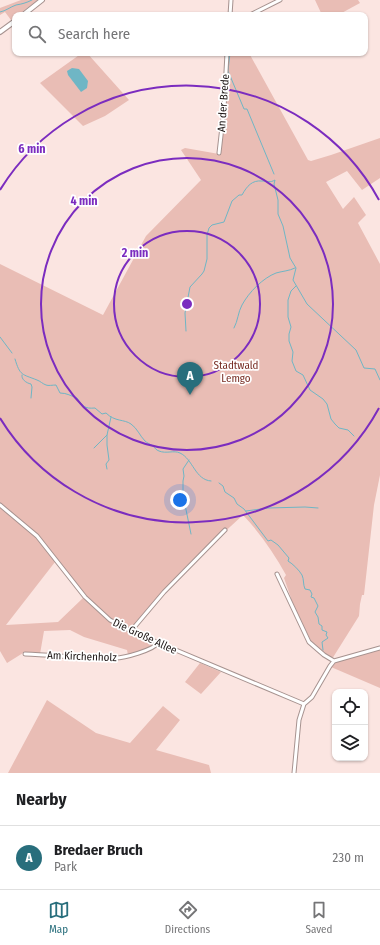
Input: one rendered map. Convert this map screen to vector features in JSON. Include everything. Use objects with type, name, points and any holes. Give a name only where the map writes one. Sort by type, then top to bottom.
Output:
[{"type":"main road","points":[[27,12],[42,0]]},
{"type":"main road","points":[[0,32],[12,23]]},
{"type":"street","points":[[230,12],[231,0]]},
{"type":"street","points":[[256,12],[280,0]]},
{"type":"street","name":"An der Brede","points":[[219,153],[224,110],[227,56]]},
{"type":"street","name":"Die Große Allee","points":[[0,505],[37,536],[84,597],[110,620],[158,643],[304,704]]},
{"type":"street","points":[[131,631],[164,592],[225,530]]},
{"type":"street","points":[[277,574],[309,642],[324,655],[334,661]]},
{"type":"street","name":"Am Kirchenholz","points":[[25,654],[116,658],[147,650],[158,643]]},
{"type":"street","points":[[294,773],[299,720],[304,704],[312,697],[334,661],[380,648]]},
{"type":"green space","points":[[21,0],[38,0],[22,12],[12,12],[11,20],[5,12],[0,15],[0,8]]},
{"type":"green space","points":[[315,0],[358,0],[360,3],[344,12],[321,12]]},
{"type":"green space","points":[[78,56],[90,56],[129,100],[105,116],[83,126],[40,83]]},
{"type":"green space","name":"Stadtwald Lemgo","points":[[228,56],[251,56],[308,160],[311,161],[331,155],[380,138],[380,178],[362,190],[347,171],[326,182],[343,209],[354,197],[366,215],[358,223],[380,264],[380,475],[374,505],[364,595],[362,595],[359,616],[332,659],[311,641],[290,599],[291,598],[284,578],[286,575],[277,559],[243,515],[195,559],[130,629],[110,619],[86,597],[51,552],[49,554],[55,562],[6,625],[58,622],[83,598],[108,621],[155,643],[155,645],[128,655],[127,650],[84,637],[70,630],[44,631],[40,654],[23,653],[7,663],[0,651],[0,264],[103,315],[146,236],[201,180],[181,150],[185,148],[219,154],[226,101]]},
{"type":"green space","points":[[380,650],[380,688],[331,667],[336,662]]},
{"type":"green space","points":[[200,663],[221,672],[201,694],[185,682]]},
{"type":"green space","points":[[47,700],[96,733],[130,743],[163,706],[180,720],[156,750],[209,765],[211,773],[8,773]]},
{"type":"water","points":[[72,68],[79,69],[88,81],[87,88],[81,92],[68,75],[67,71]]},
{"type":"waterway","points":[[0,12],[32,0]]},
{"type":"waterway","points":[[230,56],[228,71],[244,109],[247,109],[274,174]]},
{"type":"waterway","points":[[186,331],[185,313],[190,287],[204,271],[207,259],[207,235],[209,228],[212,225],[224,222],[232,201],[239,195],[242,195],[250,184],[258,181],[270,182],[275,180],[274,184],[278,200],[278,214],[283,226],[290,258],[296,268],[293,280],[307,304],[356,350],[364,368],[375,369],[380,380]]},
{"type":"waterway","points":[[234,328],[242,305],[248,295],[257,286],[271,275],[295,268]]},
{"type":"waterway","points":[[296,286],[291,291],[288,300],[288,317],[291,327],[289,341],[293,352],[292,361],[296,371],[303,375],[310,390],[323,399],[327,404],[331,419],[335,424],[339,428],[348,430],[354,436]]},
{"type":"waterway","points":[[0,337],[12,353]]},
{"type":"waterway","points":[[15,359],[18,369],[22,374],[47,385],[56,385],[60,393],[77,398],[82,405],[95,408],[102,414],[106,413],[113,418],[131,424],[145,441],[157,450],[162,452],[180,453],[188,460],[201,477],[211,481]]},
{"type":"waterway","points":[[22,375],[24,381],[31,384],[31,398]]},
{"type":"waterway","points":[[107,469],[106,464],[109,460],[107,435],[111,417]]},
{"type":"waterway","points":[[94,448],[107,435]]},
{"type":"waterway","points":[[189,460],[183,469],[183,495],[191,534]]},
{"type":"waterway","points":[[219,483],[223,486],[225,492],[234,498],[237,504],[244,509],[268,541],[271,540],[278,545],[289,558],[288,561],[296,567],[302,575],[305,589],[310,590],[312,594],[311,597],[314,598],[318,606],[315,612],[318,617],[319,624],[322,626],[322,630],[327,632],[326,635],[328,638],[322,642],[323,650]]},
{"type":"waterway","points":[[246,511],[268,508],[318,508]]},
{"type":"place","name":"Bredaer Bruch","points":[[190,395]]}]
